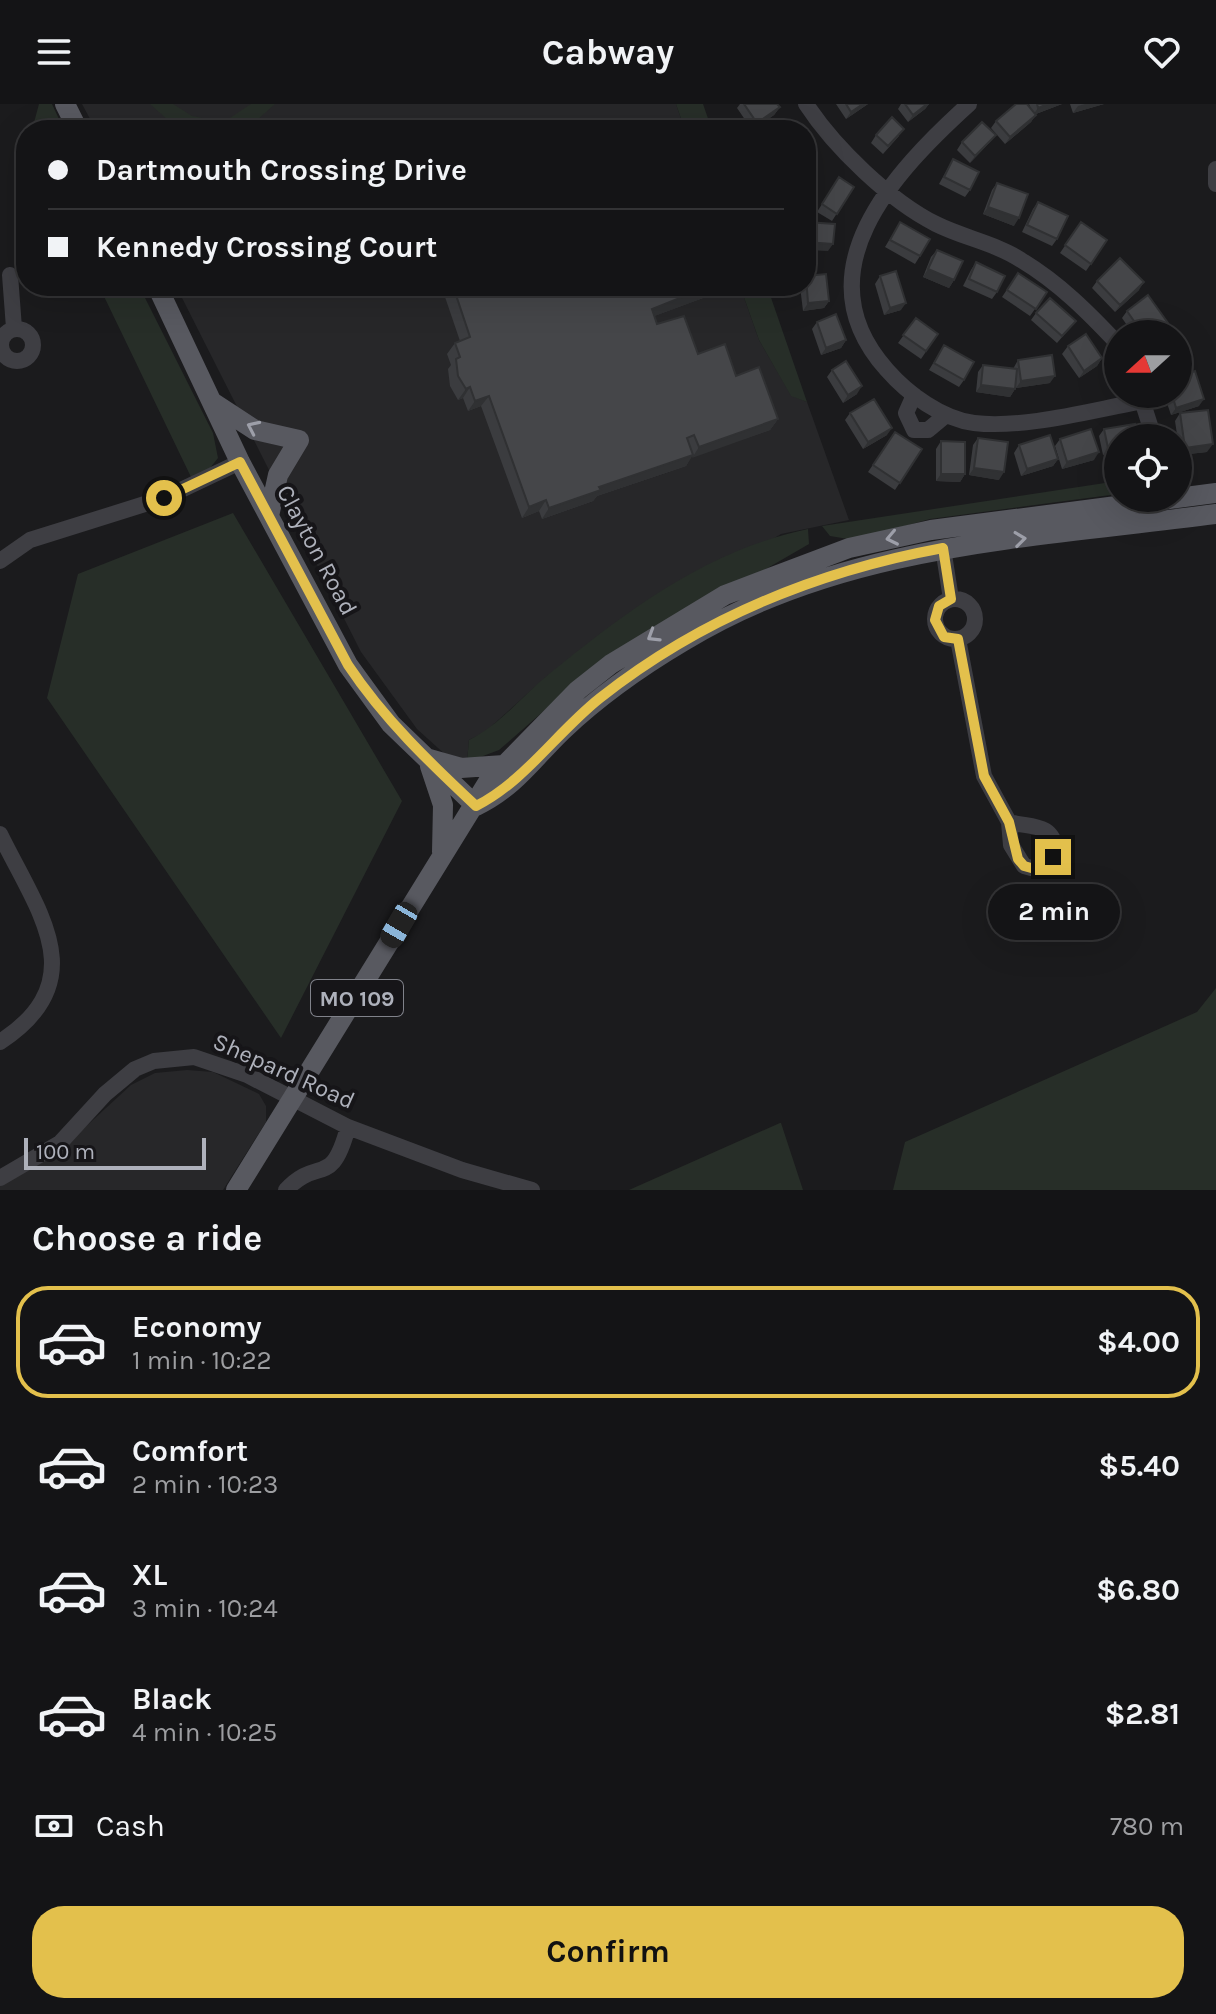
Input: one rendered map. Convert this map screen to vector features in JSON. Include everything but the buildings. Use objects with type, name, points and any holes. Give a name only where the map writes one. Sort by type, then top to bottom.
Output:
[{"type":"main road","name":"Clayton Road","points":[[162,296],[240,462],[348,665],[391,724],[476,806]]},
{"type":"main road","points":[[212,402],[255,430],[299,440],[278,475],[269,516]]},
{"type":"main road","name":"MO 109","points":[[1192,496],[1216,493]]},
{"type":"main road","name":"MO 109","points":[[236,1190],[442,853],[476,806],[488,782],[578,690],[611,664],[725,595],[837,551],[892,537],[969,524],[1104,507]]},
{"type":"main road","name":"MO 109","points":[[476,806],[503,792],[597,700],[687,638],[803,584],[871,564],[943,548],[1216,514]]},
{"type":"main road","points":[[943,548],[969,524]]},
{"type":"main road","points":[[427,759],[461,768],[504,765]]},
{"type":"main road","points":[[427,759],[443,805],[442,853]]},
{"type":"street","points":[[806,104],[821,126],[890,191],[935,224],[1009,253],[1051,279],[1078,300],[1104,329]]},
{"type":"street","points":[[969,104],[939,131],[890,191],[858,239],[851,262],[854,313],[875,358],[914,395],[946,415],[970,423],[1001,424],[1104,405]]},
{"type":"street","points":[[1216,169],[1216,184]]},
{"type":"street","points":[[12,274],[14,328]]},
{"type":"street","points":[[914,395],[906,413],[914,430],[928,430],[946,415]]},
{"type":"street","points":[[0,561],[30,540],[164,498],[240,462]]},
{"type":"street","points":[[943,548],[951,599]]},
{"type":"street","points":[[951,599],[969,603],[975,615],[973,629],[958,639],[944,637],[935,620],[939,606],[951,599]]},
{"type":"street","points":[[958,639],[984,776],[1009,822]]},
{"type":"street","points":[[0,834],[48,932],[54,966],[47,996],[38,1011],[0,1042]]},
{"type":"street","name":"Shepard Road","points":[[0,1178],[46,1154],[71,1133],[105,1094],[135,1069],[154,1061],[194,1057],[214,1061],[348,1127],[462,1170],[532,1190]]},
{"type":"street","points":[[286,1190],[297,1178],[331,1168],[341,1155],[348,1127]]},
{"type":"shaded area","points":[[39,104],[52,104],[59,120],[35,120]]},
{"type":"shaded area","points":[[82,104],[676,104],[682,120],[91,120]]},
{"type":"shaded area","points":[[150,104],[173,104],[192,116],[213,120],[168,120]]},
{"type":"shaded area","points":[[251,104],[275,104],[257,120],[213,120],[230,118]]},
{"type":"shaded area","points":[[676,104],[703,104],[709,120],[682,120]]},
{"type":"shaded area","points":[[104,296],[144,296],[213,433],[218,458],[210,468],[191,477]]},
{"type":"shaded area","points":[[181,296],[744,296],[759,340],[791,395],[807,402],[849,520],[781,534],[547,676],[485,732],[469,740],[467,762],[448,757],[417,729],[361,652]]},
{"type":"shaded area","points":[[744,296],[770,296],[807,402],[791,396],[759,340]]},
{"type":"shaded area","points":[[1104,483],[1104,496],[930,519],[854,540],[830,536],[822,526]]},
{"type":"shaded area","points":[[233,513],[402,801],[281,1038],[47,698],[78,574]]},
{"type":"shaded area","points":[[808,529],[809,544],[587,673],[499,750],[467,762],[469,740],[491,726],[549,674],[639,606],[702,567],[771,539]]},
{"type":"shaded area","points":[[1216,988],[1216,1190],[893,1190],[905,1142],[1197,1012]]},
{"type":"shaded area","points":[[187,1070],[213,1072],[259,1094],[266,1106],[266,1122],[223,1190],[0,1190],[0,1184],[56,1154],[131,1085],[155,1073]]},
{"type":"shaded area","points":[[780,1123],[803,1190],[629,1190]]},
{"type":"route","points":[[164,498],[240,462],[348,665],[369,696],[391,724],[476,806],[503,792],[597,700],[687,638],[803,584],[871,564],[943,548],[951,599],[939,606],[935,620],[937,629],[944,637],[958,639],[984,776],[1009,822],[1011,845],[1018,859],[1029,869],[1035,869],[1045,866],[1053,857]]}]
